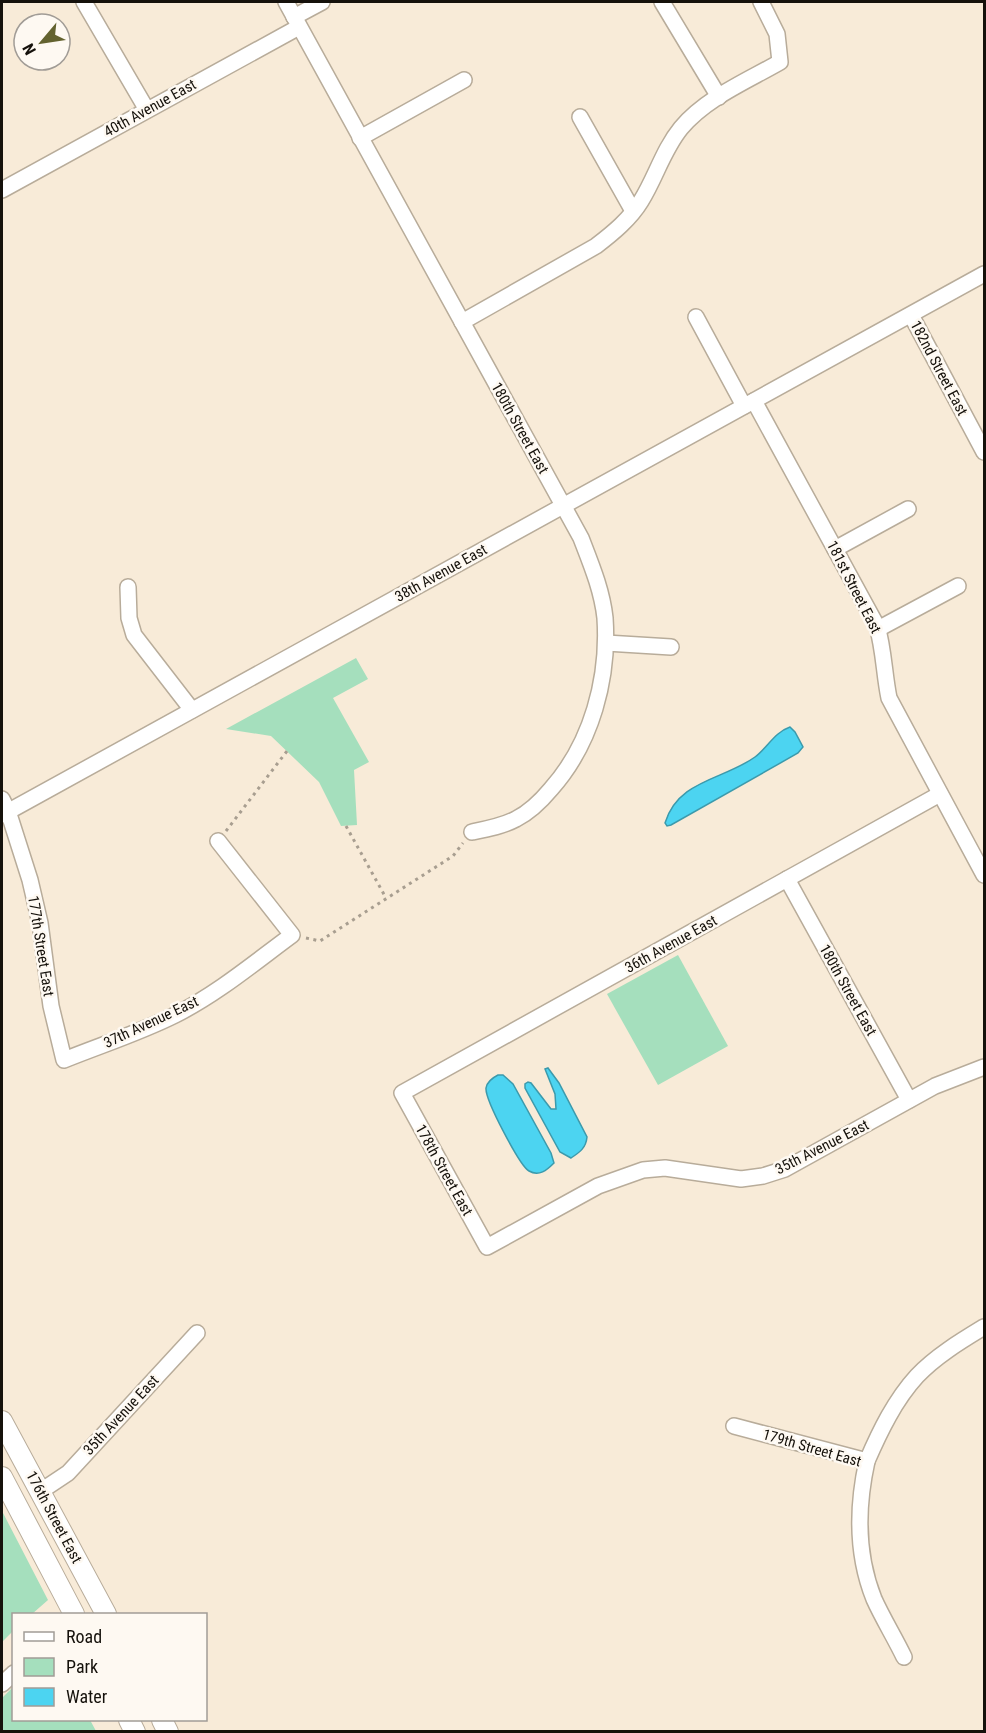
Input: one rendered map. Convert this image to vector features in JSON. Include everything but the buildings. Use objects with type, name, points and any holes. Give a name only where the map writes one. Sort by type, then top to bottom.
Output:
[{"type":"main road","name":"176th Street East","points":[[2,1421],[105,1613]]},
{"type":"main road","name":"176th Street East","points":[[2,1478],[73,1613]]},
{"type":"street","points":[[84,2],[147,110]]},
{"type":"street","name":"180th Street East","points":[[286,2],[581,538],[596,575],[604,616],[606,643],[604,672],[589,728],[558,781],[540,802],[517,819],[472,831]]},
{"type":"street","name":"40th Avenue East","points":[[2,190],[147,110],[296,22],[322,2]]},
{"type":"street","points":[[662,2],[719,97]]},
{"type":"street","points":[[462,322],[612,235],[642,199],[668,146],[682,127],[719,97],[780,62],[777,34],[761,2]]},
{"type":"street","points":[[360,138],[464,80]]},
{"type":"street","points":[[580,117],[633,211]]},
{"type":"street","points":[[911,315],[984,274]]},
{"type":"street","name":"182nd Street East","points":[[880,332],[911,315],[984,452]]},
{"type":"street","name":"181st Street East","points":[[696,317],[835,549],[878,629],[889,698],[984,875]]},
{"type":"street","name":"38th Avenue East","points":[[4,808],[192,710],[880,332]]},
{"type":"street","points":[[835,549],[908,509]]},
{"type":"street","points":[[128,586],[129,618],[134,635],[192,710]]},
{"type":"street","points":[[878,629],[958,586]]},
{"type":"street","points":[[606,643],[671,647]]},
{"type":"street","name":"36th Avenue East","points":[[402,1093],[940,794]]},
{"type":"street","name":"177th Street East","points":[[4,808],[30,880],[40,923],[51,1006],[64,1060]]},
{"type":"street","points":[[218,842],[292,935]]},
{"type":"street","name":"180th Street East","points":[[787,879],[909,1100]]},
{"type":"street","name":"37th Avenue East","points":[[64,1060],[173,1016],[194,1005],[221,988],[292,935]]},
{"type":"street","name":"35th Avenue East","points":[[487,1247],[598,1186],[643,1170],[665,1168],[741,1179],[763,1176],[785,1169],[934,1086],[984,1067]]},
{"type":"street","name":"178th Street East","points":[[402,1093],[487,1247]]},
{"type":"street","points":[[867,1461],[886,1419],[917,1377],[942,1354],[984,1327]]},
{"type":"street","name":"35th Avenue East","points":[[41,1491],[68,1473],[197,1333]]},
{"type":"street","name":"179th Street East","points":[[734,1426],[867,1461],[860,1502],[859,1528],[867,1577],[874,1599],[904,1657]]},
{"type":"path","points":[[218,842],[287,751]]},
{"type":"path","points":[[346,826],[386,898]]},
{"type":"path","points":[[292,935],[320,941],[453,856],[472,831]]},
{"type":"green space","points":[[356,658],[368,679],[333,698],[369,762],[354,770],[357,825],[341,826],[319,782],[271,736],[226,729]]},
{"type":"green space","points":[[678,955],[728,1046],[658,1085],[607,994]]},
{"type":"green space","points":[[2,1511],[48,1600],[33,1613],[12,1613],[12,1632],[2,1642]]},
{"type":"green space","points":[[12,1688],[12,1721],[91,1721],[96,1731],[2,1731],[2,1698]]},
{"type":"water","points":[[790,727],[803,747],[798,753],[667,826],[665,823],[671,809],[691,789],[755,757],[780,733]]},
{"type":"water","points":[[548,1068],[559,1083],[587,1137],[582,1149],[571,1158],[560,1152],[525,1088],[525,1084],[531,1083],[551,1109],[556,1109],[555,1094],[545,1069]]},
{"type":"water","points":[[503,1075],[513,1084],[551,1153],[554,1163],[543,1172],[529,1171],[511,1146],[497,1118],[486,1088],[490,1080]]}]
